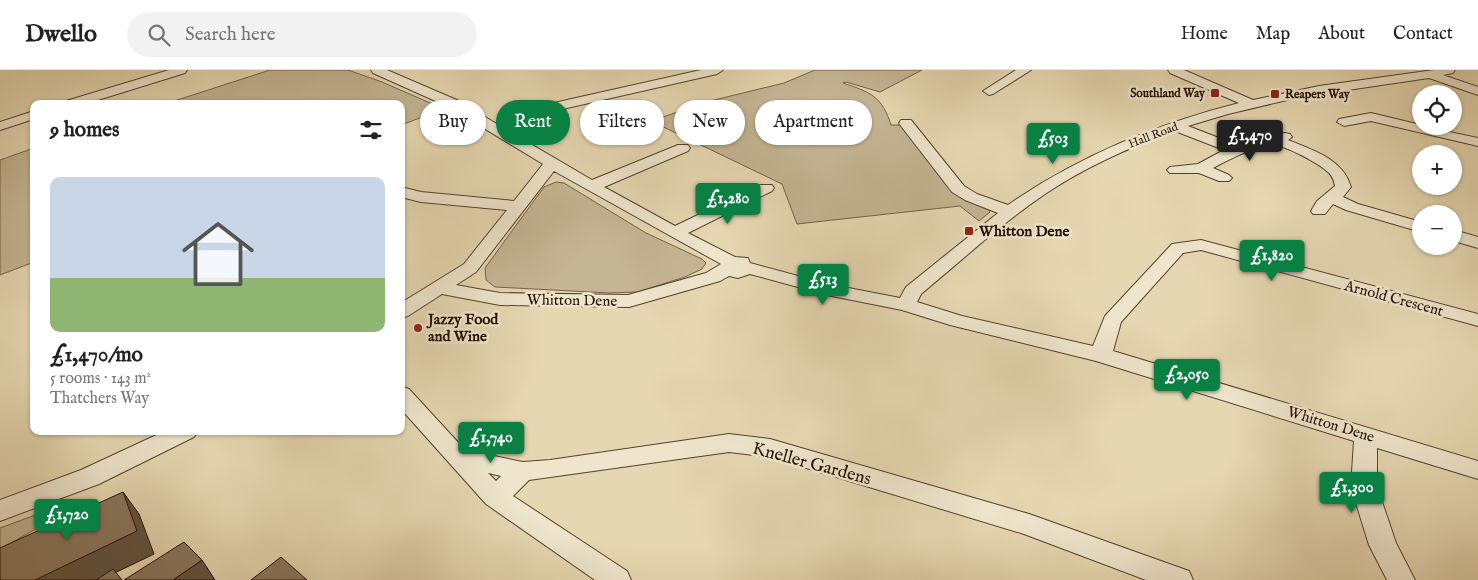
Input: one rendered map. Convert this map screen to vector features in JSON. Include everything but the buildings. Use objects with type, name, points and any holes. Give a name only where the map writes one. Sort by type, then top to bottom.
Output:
[{"type":"street","points":[[84,100],[181,70]]},
{"type":"street","name":"Whitton Dene","points":[[377,70],[445,100],[675,234],[736,267],[827,289],[906,305],[957,321],[1101,355],[1478,470]]},
{"type":"street","points":[[494,128],[563,105],[718,70]]},
{"type":"street","points":[[989,91],[1025,70]]},
{"type":"street","points":[[1174,70],[1252,104]]},
{"type":"street","name":"Hall Road","points":[[906,305],[913,291],[1009,211],[1084,166],[1148,135],[1252,104],[1301,93],[1431,75],[1450,70]]},
{"type":"street","points":[[1431,75],[1478,91]]},
{"type":"street","points":[[1344,122],[1373,111],[1478,142]]},
{"type":"street","points":[[0,126],[30,116]]},
{"type":"street","points":[[906,123],[958,189],[1009,211]]},
{"type":"street","points":[[1175,126],[1236,150]]},
{"type":"street","points":[[1175,170],[1201,168],[1236,150],[1292,135]]},
{"type":"street","points":[[1274,140],[1322,161],[1338,171],[1343,182],[1342,187],[1333,198],[1322,204],[1318,211]]},
{"type":"street","points":[[592,186],[683,148]]},
{"type":"street","points":[[405,310],[470,268],[552,163]]},
{"type":"street","points":[[1201,168],[1224,178]]},
{"type":"street","points":[[675,234],[766,188]]},
{"type":"street","points":[[405,193],[420,197],[520,206]]},
{"type":"street","points":[[1333,198],[1384,218],[1412,225]]},
{"type":"street","points":[[1462,241],[1478,250]]},
{"type":"street","name":"Arnold Crescent","points":[[1101,355],[1112,320],[1178,248],[1201,246],[1478,320]]},
{"type":"street","name":"Whitton Dene","points":[[441,288],[500,299],[629,301],[713,277],[736,267]]},
{"type":"street","points":[[405,398],[495,497],[617,580]]},
{"type":"street","points":[[0,511],[90,477],[178,435]]},
{"type":"street","points":[[1366,435],[1364,487],[1383,545],[1400,580]]},
{"type":"street","name":"Kneller Gardens","points":[[458,458],[523,471],[550,469],[729,443],[770,448],[1029,525],[1178,580]]},
{"type":"street","points":[[495,497],[523,471]]},
{"type":"shaded area","points":[[270,70],[348,70],[423,100],[420,100],[420,118],[405,124],[405,100],[177,100]]},
{"type":"shaded area","points":[[815,70],[922,70],[880,92],[846,82],[843,83],[861,89],[879,101],[884,107],[891,125],[901,125],[951,190],[988,208],[990,212],[979,221],[960,206],[797,224],[782,184],[701,145],[745,145],[745,100],[714,100],[784,83]]},
{"type":"shaded area","points":[[674,113],[674,132],[664,127],[664,117]]},
{"type":"shaded area","points":[[30,149],[30,264],[0,275],[0,160]]},
{"type":"shaded area","points":[[556,182],[564,183],[646,233],[702,259],[706,263],[702,269],[685,277],[637,292],[610,293],[495,287],[486,280],[485,268],[544,187]]},
{"type":"shaded area","points":[[49,510],[41,526],[0,549],[0,528]]},
{"type":"place","name":"Southland Way","points":[[1215,93]]},
{"type":"place","name":"Reapers Way","points":[[1275,94]]},
{"type":"place","name":"Whitton Dene","points":[[969,231]]},
{"type":"place","name":"Jazzy Food and Wine","points":[[418,328]]}]
